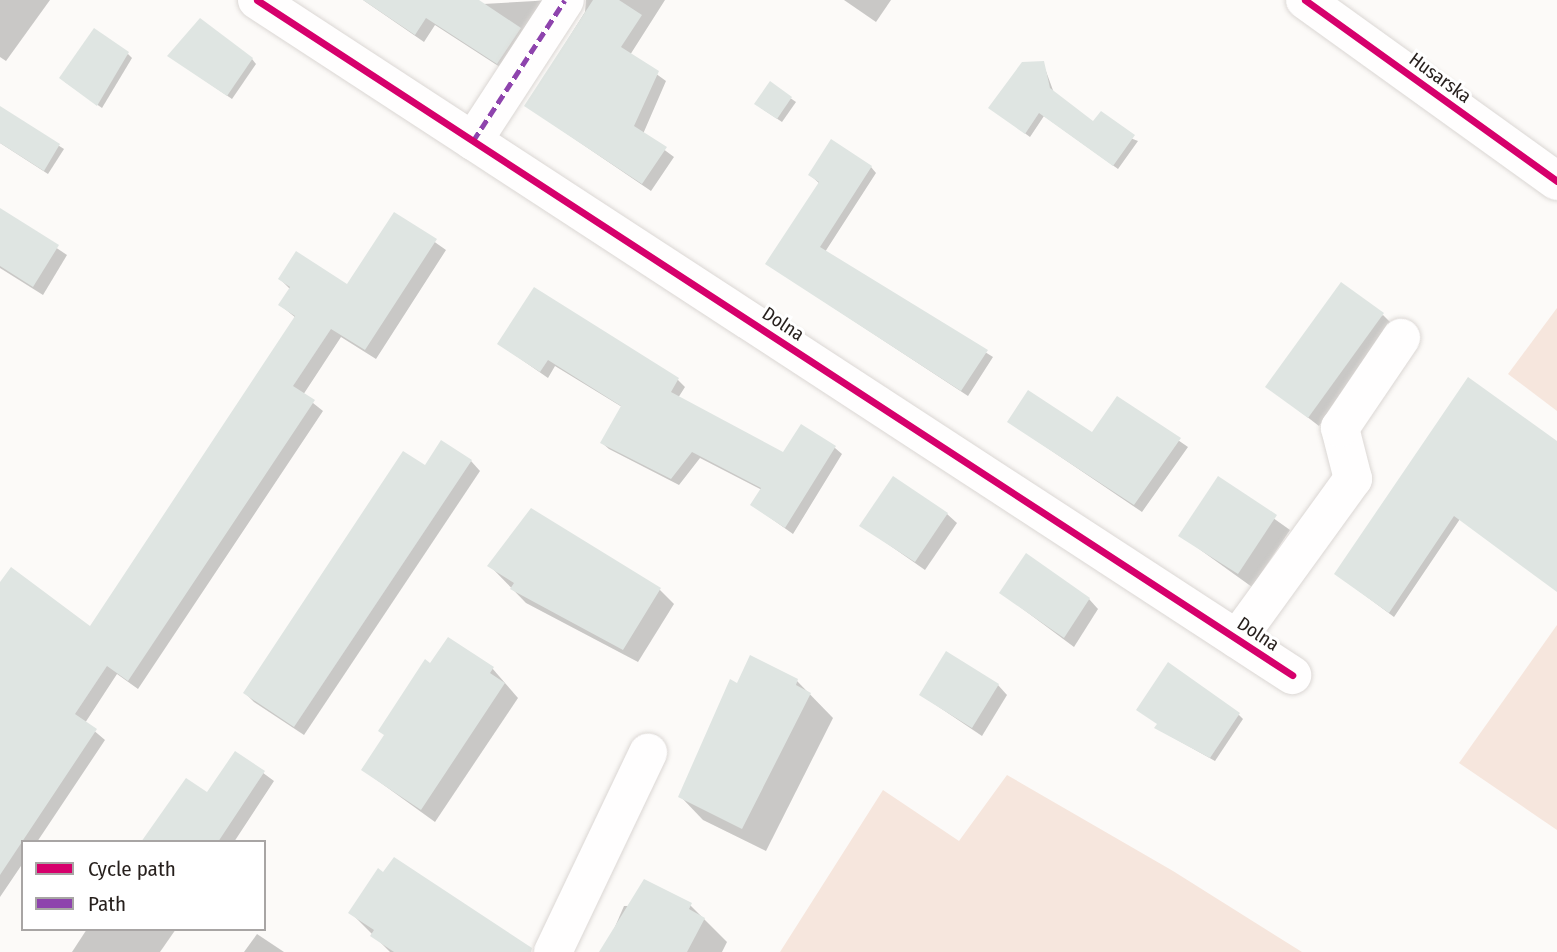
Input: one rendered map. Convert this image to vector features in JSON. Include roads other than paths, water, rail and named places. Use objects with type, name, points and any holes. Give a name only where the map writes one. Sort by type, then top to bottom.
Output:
[{"type":"street","name":"Dolna","points":[[257,0],[1292,675]]},
{"type":"street","points":[[473,141],[565,0]]},
{"type":"street","name":"Husarska","points":[[1305,0],[1557,181]]},
{"type":"street","points":[[1237,639],[1353,479],[1340,428],[1401,338]]},
{"type":"street","points":[[553,952],[648,753]]}]
